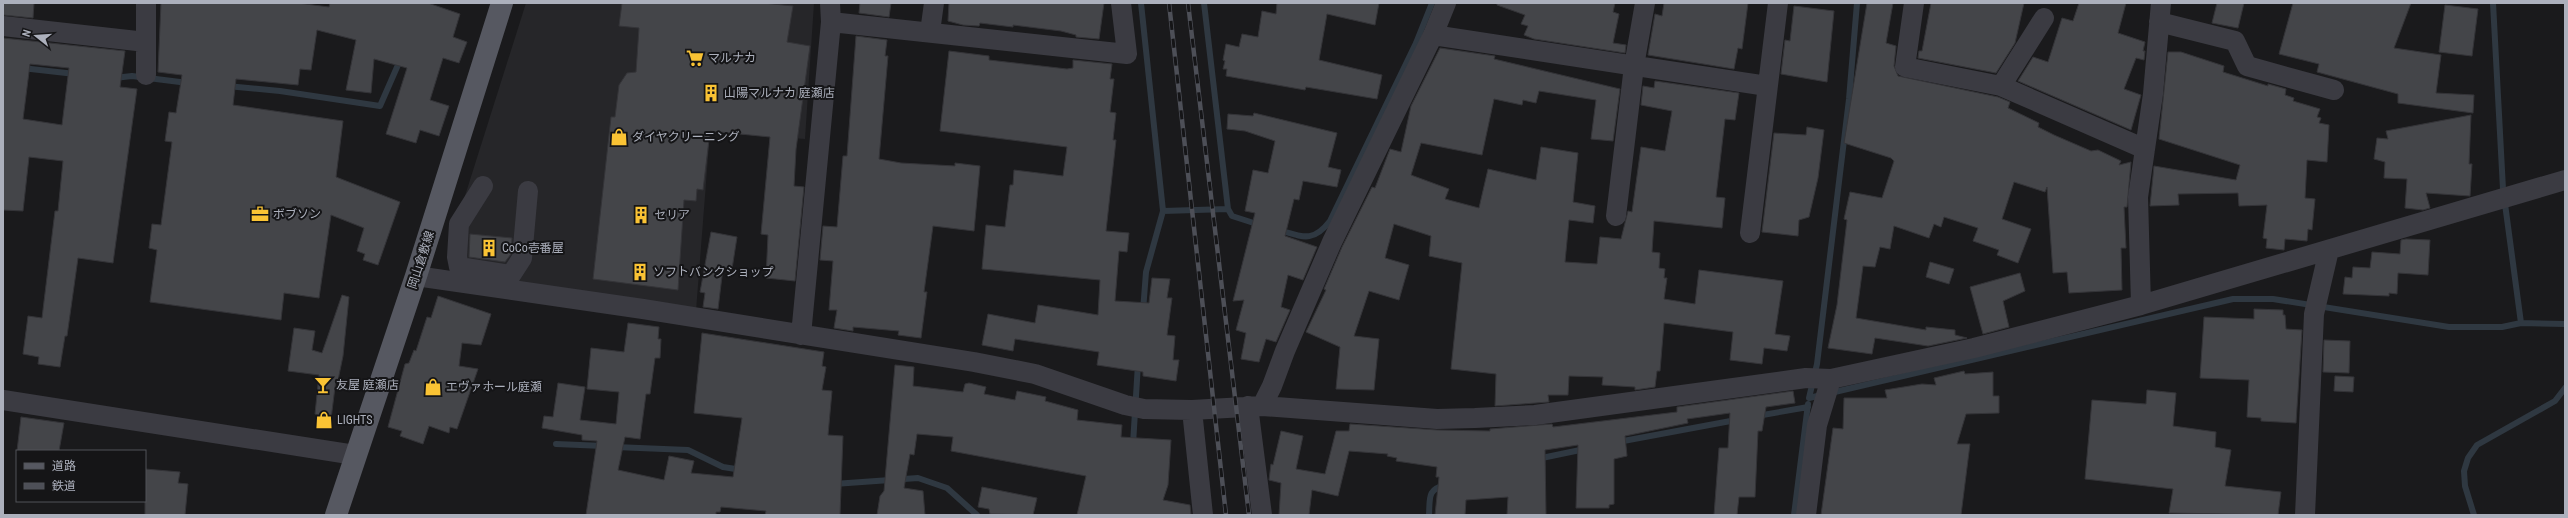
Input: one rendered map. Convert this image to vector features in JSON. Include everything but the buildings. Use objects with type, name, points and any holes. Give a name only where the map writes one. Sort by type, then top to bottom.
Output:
[{"type":"main road","name":"岡山倉敷線","points":[[336,515],[416,276],[502,3]]},
{"type":"street","points":[[146,3],[146,75]]},
{"type":"street","points":[[930,32],[934,3]]},
{"type":"street","points":[[801,335],[830,12],[930,32],[1127,54],[1121,3]]},
{"type":"street","points":[[1262,515],[1255,406],[1272,386],[1285,351],[1332,242],[1433,35],[1446,3]]},
{"type":"street","points":[[1616,216],[1634,66],[1645,3]]},
{"type":"street","points":[[1750,233],[1778,3]]},
{"type":"street","points":[[1914,3],[1905,67],[2001,86],[2145,149]]},
{"type":"street","points":[[2141,305],[2138,197],[2145,149],[2160,13],[2235,41],[2247,66],[2334,90]]},
{"type":"street","points":[[2001,86],[2044,18]]},
{"type":"street","points":[[3,26],[146,42]]},
{"type":"street","points":[[1433,35],[1767,86]]},
{"type":"street","points":[[416,276],[643,309],[1035,374],[1135,407],[1192,410],[1255,406],[1437,419],[1474,418],[1535,415],[1821,385],[1974,348],[2141,305],[2565,180]]},
{"type":"street","points":[[483,186],[459,224],[457,257],[459,267],[511,275],[522,258],[528,191]]},
{"type":"street","points":[[2305,515],[2315,305],[2329,250]]},
{"type":"street","points":[[1806,515],[1821,385]]},
{"type":"street","points":[[3,400],[355,455]]},
{"type":"street","points":[[1192,410],[1203,515]]},
{"type":"shaded area","points":[[526,3],[814,3],[805,139],[710,132],[696,311],[454,273],[451,240]]},
{"type":"waterway","points":[[1141,3],[1163,211]]},
{"type":"waterway","points":[[1204,3],[1228,209]]},
{"type":"waterway","points":[[1279,230],[1301,236],[1313,235],[1318,233],[1330,221],[1416,43],[1432,3]]},
{"type":"waterway","points":[[1857,3],[1849,99],[1817,364],[1809,398],[2233,299],[2273,299],[2449,327],[2502,327],[2521,323],[2565,324]]},
{"type":"waterway","points":[[2493,3],[2503,189],[2521,323]]},
{"type":"waterway","points":[[227,86],[280,91],[380,106],[401,58]]},
{"type":"waterway","points":[[22,68],[75,74]]},
{"type":"waterway","points":[[114,78],[132,76],[188,83]]},
{"type":"waterway","points":[[1143,311],[1146,272],[1163,211],[1228,209],[1232,216],[1260,225]]},
{"type":"waterway","points":[[1133,444],[1138,364]]},
{"type":"waterway","points":[[2474,515],[2465,486],[2464,471],[2468,458],[2477,445],[2555,401],[2565,388]]},
{"type":"waterway","points":[[1794,515],[1808,404]]},
{"type":"waterway","points":[[1757,416],[1808,407]]},
{"type":"waterway","points":[[1618,442],[1736,420]]},
{"type":"waterway","points":[[556,444],[604,446]]},
{"type":"waterway","points":[[615,447],[688,450],[723,467],[742,470]]},
{"type":"waterway","points":[[1537,459],[1585,449]]},
{"type":"waterway","points":[[834,484],[918,478],[947,488],[977,515]]},
{"type":"waterway","points":[[1429,515],[1431,495],[1435,489],[1446,485]]},
{"type":"railway","points":[[1169,3],[1226,515]]},
{"type":"railway","points":[[1188,3],[1249,515]]},
{"type":"place","name":"マルナカ","points":[[695,58]]},
{"type":"place","name":"山陽マルナカ 庭瀬店","points":[[711,93]]},
{"type":"place","name":"ダイヤクリーニング","points":[[619,137]]},
{"type":"place","name":"ボブソン","points":[[260,214]]},
{"type":"place","name":"セリア","points":[[641,215]]},
{"type":"place","name":"CoCo壱番屋","points":[[489,248]]},
{"type":"place","name":"ソフトバンクショップ","points":[[640,272]]},
{"type":"place","name":"友屋 庭瀬店","points":[[323,385]]},
{"type":"place","name":"エヴァホール庭瀬","points":[[433,387]]},
{"type":"place","name":"LIGHTS","points":[[324,420]]}]
